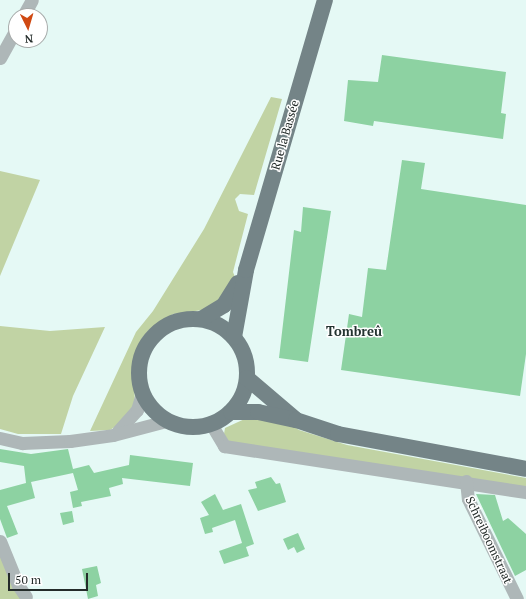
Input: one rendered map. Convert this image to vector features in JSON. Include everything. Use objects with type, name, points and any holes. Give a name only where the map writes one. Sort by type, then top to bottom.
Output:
[{"type":"main road","name":"Rue la Bassée","points":[[234,337],[246,270],[325,0]]},
{"type":"main road","name":"Rue la Bassée","points":[[201,319],[224,305],[246,270]]},
{"type":"main road","points":[[201,319],[220,326],[234,337],[244,354],[247,378],[244,392],[231,412],[211,424],[191,427],[166,421],[152,409],[142,394],[138,370],[143,351],[151,339],[174,322],[201,319]]},
{"type":"main road","points":[[247,378],[296,420]]},
{"type":"main road","points":[[231,412],[258,412],[296,420],[338,434],[526,469]]},
{"type":"street","points":[[0,58],[8,43]]},
{"type":"street","points":[[114,435],[130,420],[142,394]]},
{"type":"street","points":[[0,438],[36,444],[114,435],[166,421]]},
{"type":"street","points":[[211,424],[221,443],[250,450],[466,481],[526,492]]},
{"type":"street","name":"Schreiboomstraat","points":[[466,481],[468,499],[517,599]]},
{"type":"street","points":[[0,541],[18,585],[26,597]]},
{"type":"green space","points":[[271,97],[282,99],[254,195],[240,194],[235,199],[239,211],[248,214],[233,272],[235,277],[227,296],[210,309],[173,314],[149,330],[142,338],[133,364],[135,403],[121,423],[110,430],[90,431],[136,332],[153,311],[204,229]]},
{"type":"green space","points":[[0,171],[40,180],[0,276]]},
{"type":"green space","points":[[0,326],[50,331],[105,327],[73,396],[61,434],[18,434],[0,429]]},
{"type":"green space","points":[[249,417],[290,424],[299,430],[347,445],[526,478],[526,487],[229,442],[224,434],[225,428]]},
{"type":"green space","points":[[0,550],[21,599],[0,599]]},
{"type":"building","points":[[382,55],[506,72],[501,113],[506,114],[503,139],[374,121],[373,126],[344,121],[348,80],[378,82]]},
{"type":"building","points":[[402,160],[425,163],[421,189],[526,205],[526,354],[520,396],[341,370],[349,314],[362,317],[368,268],[386,270]]},
{"type":"building","points":[[303,207],[331,211],[308,362],[279,358],[294,230],[301,232]]},
{"type":"building","points":[[0,449],[31,454],[68,449],[73,469],[89,465],[94,473],[129,465],[130,455],[193,463],[190,486],[122,478],[123,484],[109,488],[111,496],[81,502],[82,506],[73,508],[70,492],[78,490],[73,473],[31,482],[35,498],[7,506],[18,534],[7,538],[0,519],[0,490],[26,483],[24,466],[0,462]]},
{"type":"building","points":[[271,477],[276,484],[280,483],[286,502],[258,511],[248,490],[257,488],[255,482]]},
{"type":"building","points":[[215,494],[223,510],[241,504],[254,544],[246,547],[249,556],[224,564],[219,551],[242,543],[235,520],[212,528],[213,532],[205,534],[200,518],[209,515],[201,502]]},
{"type":"building","points":[[476,494],[495,495],[503,521],[508,518],[526,534],[526,570],[515,576]]},
{"type":"building","points":[[72,511],[74,522],[63,525],[60,513]]},
{"type":"building","points":[[298,533],[305,549],[297,553],[294,547],[288,550],[283,539]]},
{"type":"building","points":[[97,566],[101,583],[96,585],[98,596],[88,599],[82,569]]},
{"type":"district","name":"Tombreû","points":[[354,331]]}]
